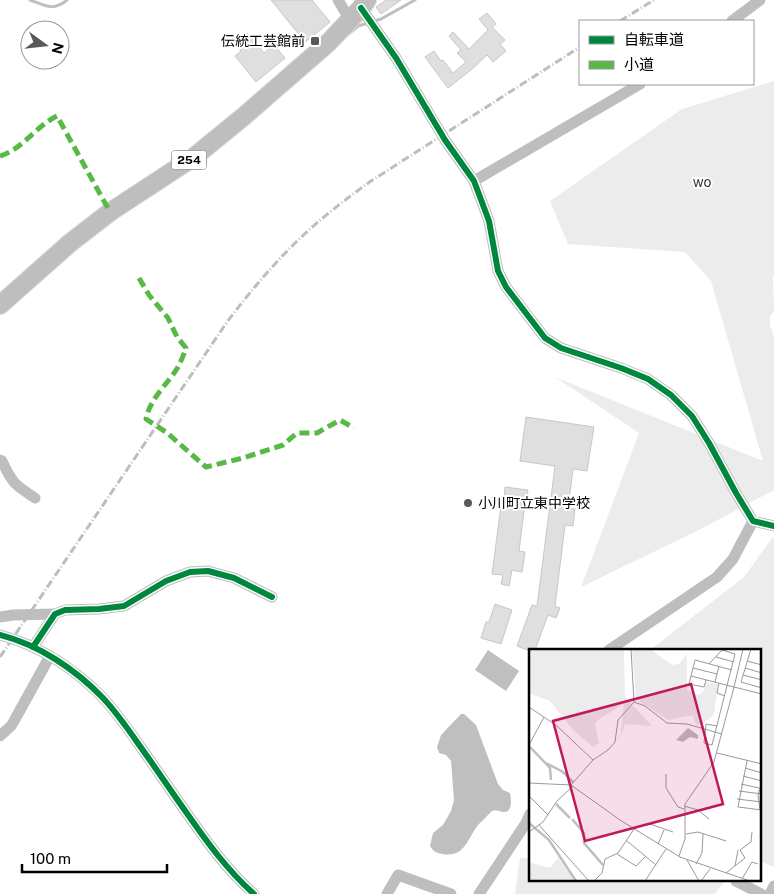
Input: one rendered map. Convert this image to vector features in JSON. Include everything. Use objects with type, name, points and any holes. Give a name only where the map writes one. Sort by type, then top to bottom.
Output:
[{"type":"highway","name":"254","points":[[0,305],[70,243],[110,212],[194,157],[229,129],[328,43],[359,9]]},
{"type":"street","points":[[338,0],[359,9],[396,58],[445,140],[474,181],[489,221],[498,271],[506,287],[545,338],[562,348],[648,379],[671,395],[692,416],[709,442],[753,521],[774,526]]},
{"type":"street","points":[[733,20],[760,0]]},
{"type":"street","points":[[474,181],[638,85]]},
{"type":"street","points":[[0,460],[10,478],[19,488],[35,498]]},
{"type":"street","points":[[610,649],[717,577],[733,559],[753,521]]},
{"type":"street","points":[[0,617],[55,614],[65,610],[124,606],[166,581],[190,572],[208,571],[234,578],[272,597]]},
{"type":"street","points":[[33,647],[55,614]]},
{"type":"street","points":[[0,635],[19,641],[50,656],[69,668],[95,690],[114,710],[215,853],[254,894]]},
{"type":"street","points":[[0,736],[14,721],[50,656]]},
{"type":"street","points":[[479,894],[529,816]]},
{"type":"street","points":[[387,894],[398,875],[451,894]]},
{"type":"street","points":[[738,882],[761,894]]},
{"type":"street","points":[[770,894],[774,886]]},
{"type":"green space","name":"wo","points":[[774,81],[774,311],[770,316],[770,325],[774,341],[774,490],[697,531],[581,587],[639,433],[555,377],[763,461],[711,281],[685,252],[568,244],[550,201],[682,109]]},
{"type":"green space","points":[[772,538],[774,538],[774,867],[762,862],[762,649],[651,649],[744,577]]},
{"type":"green space","points":[[520,858],[529,858],[529,882],[724,882],[715,894],[515,894]]},
{"type":"shaded area","points":[[488,650],[519,671],[506,691],[475,670]]},
{"type":"shaded area","points":[[461,714],[464,714],[476,725],[498,784],[503,790],[510,793],[511,805],[507,811],[492,811],[478,825],[461,850],[456,853],[442,854],[430,846],[433,833],[443,825],[451,811],[454,800],[451,761],[446,755],[439,753],[437,747],[441,735]]},
{"type":"building","points":[[271,0],[312,0],[330,22],[305,42]]},
{"type":"building","points":[[386,0],[401,0],[381,14],[376,7]]},
{"type":"building","points":[[487,13],[496,24],[492,27],[505,40],[500,44],[506,51],[493,62],[487,55],[448,88],[425,57],[434,51],[453,73],[466,62],[457,53],[461,50],[449,36],[453,32],[469,49],[488,30],[479,19]]},
{"type":"building","points":[[247,33],[264,53],[274,45],[285,58],[256,82],[235,56],[241,51],[235,43]]},
{"type":"building","points":[[526,417],[594,427],[587,471],[573,469],[568,508],[575,509],[573,526],[565,525],[555,606],[560,608],[556,618],[548,615],[535,649],[529,650],[517,646],[532,605],[537,606],[555,466],[520,461]]},
{"type":"building","points":[[505,487],[528,490],[519,551],[525,552],[522,572],[512,570],[509,586],[501,584],[503,575],[492,574]]},
{"type":"building","points":[[495,604],[512,610],[501,644],[481,638]]},
{"type":"waterway","points":[[30,0],[53,7],[67,0]]},
{"type":"waterway","points":[[374,21],[415,0]]},
{"type":"waterway","points":[[346,36],[358,26],[368,23]]},
{"type":"railway","points":[[622,20],[654,0]]},
{"type":"railway","points":[[0,657],[227,322],[256,285],[287,251],[325,216],[371,181],[579,48]]},
{"type":"marked path","points":[[0,156],[16,148],[42,125],[57,116],[110,212]]},
{"type":"marked path","points":[[139,278],[149,295],[168,318],[177,337],[186,348],[178,367],[151,404],[146,419],[166,432],[206,467],[243,458],[283,445],[297,433],[317,433],[340,420],[354,428]]},
{"type":"cycle path","points":[[361,8],[396,58],[445,140],[474,181],[489,221],[498,271],[506,287],[545,338],[561,348],[648,379],[671,395],[692,416],[753,521],[774,526]]},
{"type":"cycle path","points":[[33,647],[55,614],[65,610],[124,606],[166,581],[190,572],[208,571],[234,578],[272,597]]},
{"type":"cycle path","points":[[0,635],[29,645],[56,659],[81,677],[103,698],[114,710],[210,845],[254,894]]},
{"type":"place","name":"伝統工芸館前","points":[[315,41]]},
{"type":"place","name":"小川町立東中学校","points":[[468,503]]}]
